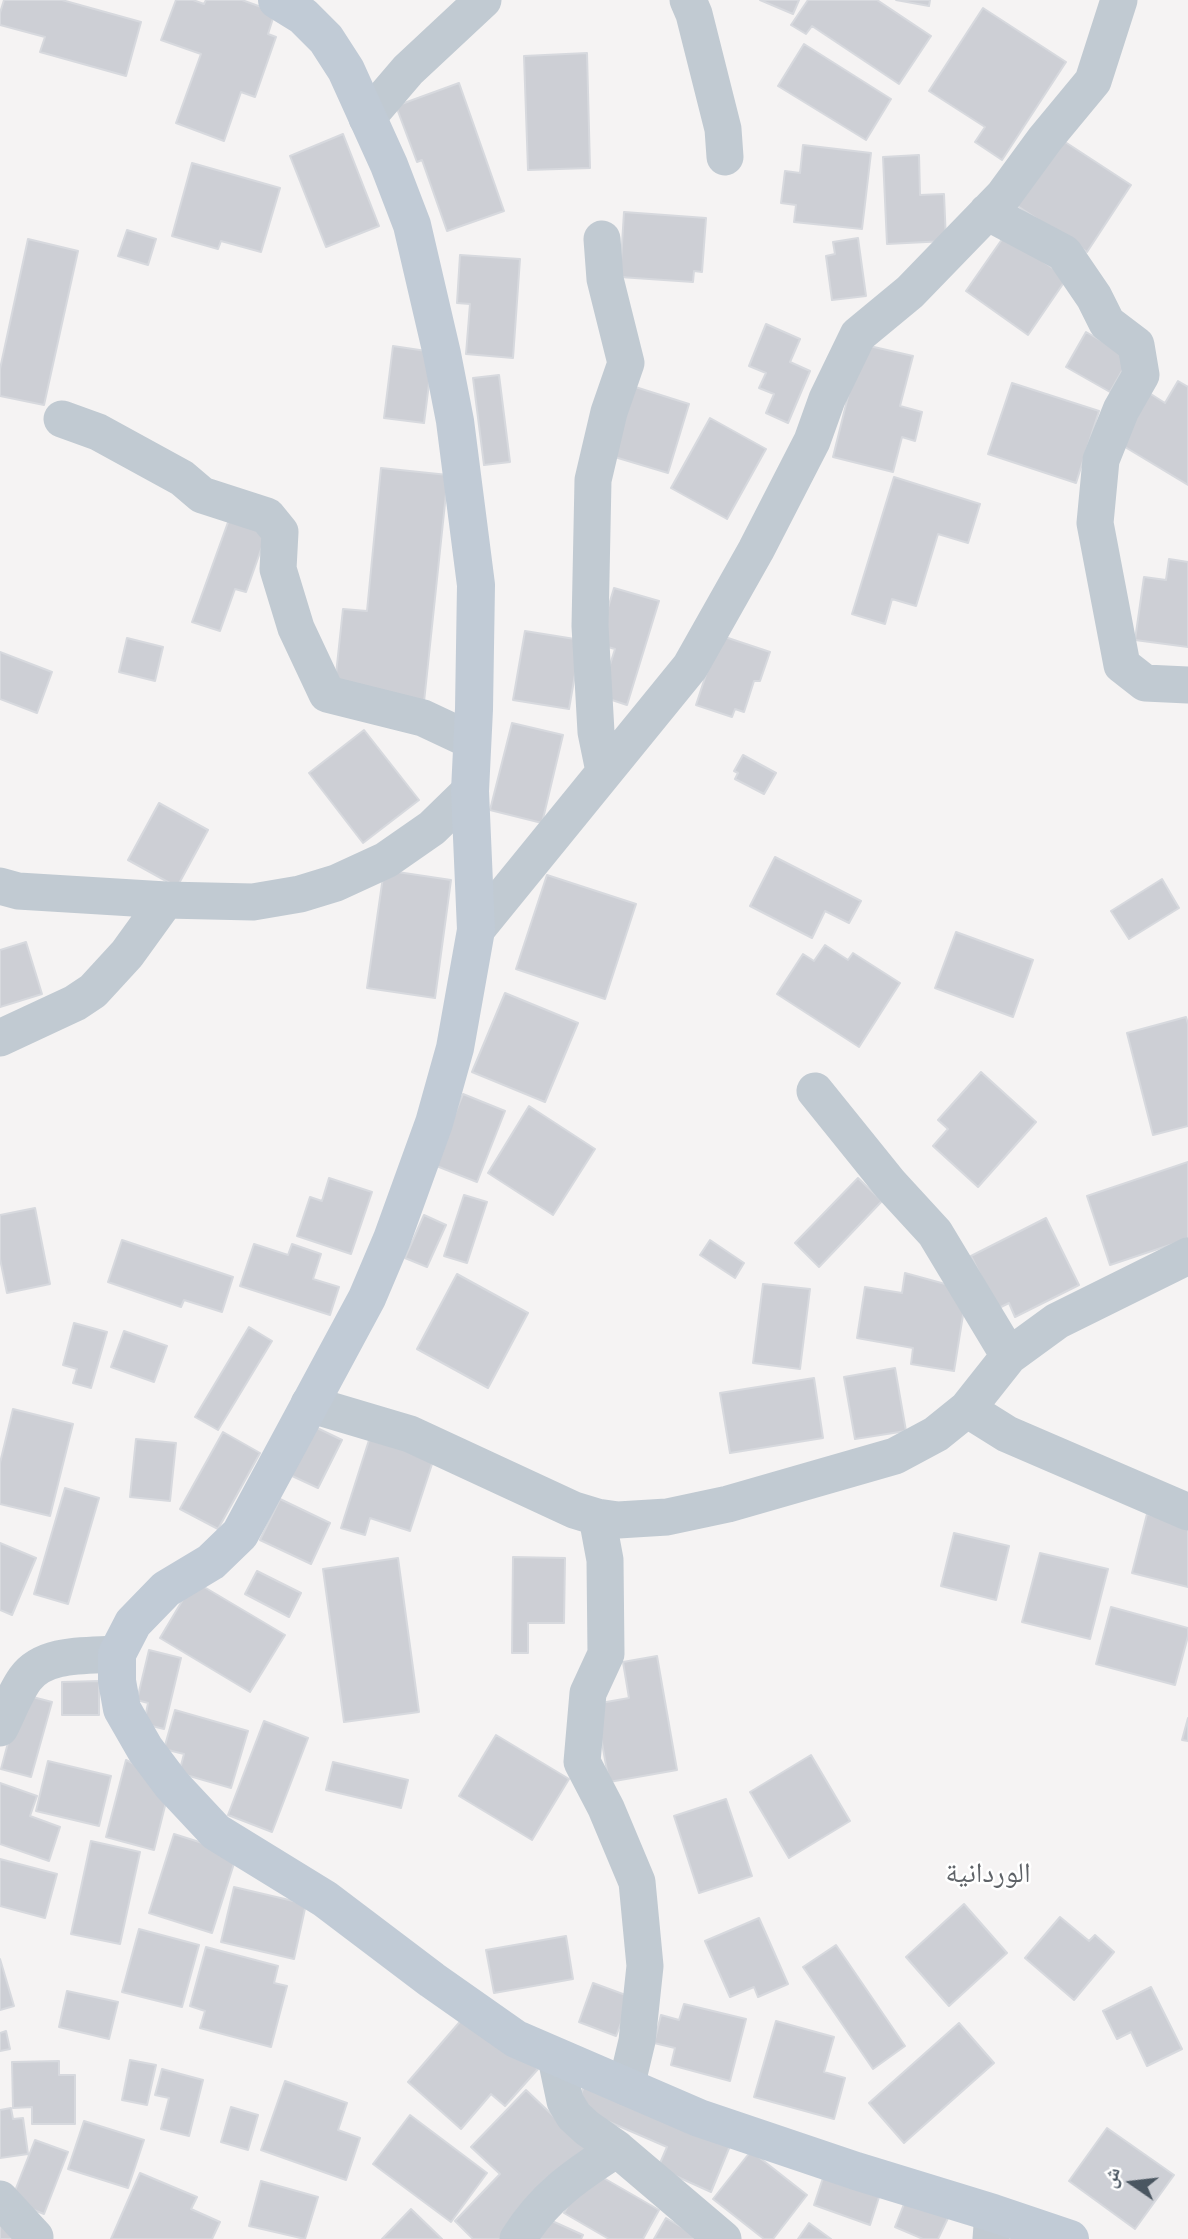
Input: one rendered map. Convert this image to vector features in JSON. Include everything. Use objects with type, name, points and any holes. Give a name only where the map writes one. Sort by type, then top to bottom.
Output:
[{"type":"street","points":[[277,0],[303,16],[326,39],[346,70],[389,165],[412,225],[442,354],[455,421],[476,585],[470,791],[476,930],[455,1048],[434,1123],[392,1239],[367,1298],[240,1534],[211,1562],[166,1589],[133,1623],[117,1654],[117,1681],[122,1709],[145,1749],[172,1786],[216,1832],[325,1899],[516,2039],[699,2118],[856,2171],[992,2226],[1070,2239]]},
{"type":"street","points":[[368,118],[408,70],[482,0]]},
{"type":"street","points":[[688,0],[694,14],[723,129],[725,157]]},
{"type":"street","points":[[476,930],[690,667],[728,602],[812,441],[827,399],[858,335],[910,292],[1004,195],[1045,139],[1093,81],[1119,0]]},
{"type":"street","points":[[987,212],[1064,253],[1094,297],[1107,323],[1136,345],[1141,375],[1121,410],[1101,460],[1095,523],[1122,665],[1145,683],[1188,685]]},
{"type":"street","points":[[601,239],[605,279],[626,363],[609,412],[593,480],[590,626],[596,732],[604,771]]},
{"type":"street","points":[[62,419],[97,432],[182,478],[202,495],[267,516],[280,531],[278,569],[296,628],[327,694],[424,718],[472,741]]},
{"type":"street","points":[[0,886],[18,891],[166,900],[253,902],[300,894],[336,883],[386,860],[432,828],[470,791]]},
{"type":"street","points":[[0,1038],[75,1003],[93,991],[127,954],[166,900]]},
{"type":"street","points":[[815,1091],[890,1184],[935,1233],[1009,1356]]},
{"type":"street","points":[[309,1404],[410,1434],[574,1510],[597,1517],[628,1520],[667,1517],[728,1504],[829,1476],[911,1449],[936,1434],[967,1409],[1009,1356],[1057,1321],[1188,1256]]},
{"type":"street","points":[[967,1409],[1007,1434],[1188,1512]]},
{"type":"street","points":[[597,1517],[605,1560],[606,1654],[588,1693],[582,1762],[606,1808],[637,1882],[645,1966],[637,2041],[626,2087]]},
{"type":"street","points":[[0,1728],[26,1678],[35,1668],[49,1661],[117,1654]]},
{"type":"street","points":[[556,2058],[565,2101],[574,2116],[723,2239]]},
{"type":"street","points":[[518,2239],[533,2216],[556,2191],[617,2149]]},
{"type":"street","points":[[0,2199],[34,2239]]},
{"type":"building","points":[[4,0],[62,0],[141,22],[126,76],[40,52],[45,37],[0,25]]},
{"type":"building","points":[[176,0],[193,0],[204,4],[206,0],[242,0],[275,12],[268,34],[276,37],[255,97],[241,92],[224,141],[176,123],[201,54],[161,40]]},
{"type":"building","points":[[760,0],[799,0],[793,14]]},
{"type":"building","points":[[808,0],[877,0],[931,36],[899,84],[812,26],[806,34],[791,25]]},
{"type":"building","points":[[896,0],[930,0],[929,6]]},
{"type":"building","points":[[983,8],[1066,62],[1002,160],[975,142],[985,127],[929,91]]},
{"type":"building","points":[[804,44],[891,99],[866,140],[778,86]]},
{"type":"building","points":[[587,53],[590,168],[528,170],[524,56]]},
{"type":"building","points":[[459,83],[504,211],[447,231],[422,160],[417,162],[396,106]]},
{"type":"building","points":[[343,134],[379,226],[326,247],[290,156]]},
{"type":"building","points":[[1059,138],[1131,185],[1087,252],[1016,205]]},
{"type":"building","points":[[803,145],[871,153],[862,229],[794,222],[796,205],[781,203],[785,171],[800,173]]},
{"type":"building","points":[[919,155],[920,195],[944,194],[946,241],[887,244],[883,157]]},
{"type":"building","points":[[192,163],[280,188],[261,252],[221,241],[218,249],[172,236]]},
{"type":"building","points":[[624,212],[706,218],[702,272],[694,271],[693,282],[620,277]]},
{"type":"building","points":[[127,230],[156,239],[148,265],[118,256]]},
{"type":"building","points":[[1005,235],[1067,278],[1028,335],[966,291]]},
{"type":"building","points":[[858,238],[866,296],[832,300],[826,256],[835,254],[833,242]]},
{"type":"building","points":[[28,239],[78,251],[44,405],[0,396],[0,369]]},
{"type":"building","points":[[460,255],[520,259],[513,358],[466,354],[470,304],[457,303]]},
{"type":"building","points":[[766,324],[800,339],[790,362],[810,371],[788,423],[766,413],[774,394],[759,388],[766,373],[749,366]]},
{"type":"building","points":[[1086,332],[1130,357],[1110,392],[1066,367]]},
{"type":"building","points":[[861,344],[913,356],[900,406],[922,412],[915,441],[902,437],[893,472],[833,457]]},
{"type":"building","points":[[393,346],[433,352],[424,423],[384,418]]},
{"type":"building","points":[[499,375],[510,462],[484,465],[473,378]]},
{"type":"building","points":[[1178,381],[1188,387],[1188,485],[1115,441],[1146,391],[1165,403]]},
{"type":"building","points":[[1012,383],[1099,411],[1076,483],[988,454]]},
{"type":"building","points":[[629,385],[689,404],[668,473],[608,455]]},
{"type":"building","points":[[710,418],[766,449],[727,519],[671,488]]},
{"type":"building","points":[[381,468],[448,475],[424,702],[334,693],[343,609],[367,611]]},
{"type":"building","points":[[894,477],[980,504],[968,543],[938,534],[916,606],[892,599],[885,624],[852,614]]},
{"type":"building","points":[[231,514],[269,527],[246,592],[235,589],[220,631],[192,622]]},
{"type":"building","points":[[1169,559],[1188,562],[1188,647],[1135,640],[1144,577],[1166,580]]},
{"type":"building","points":[[614,588],[659,601],[627,705],[600,696],[615,649],[597,644]]},
{"type":"building","points":[[525,631],[581,640],[569,709],[513,700]]},
{"type":"building","points":[[719,635],[770,652],[760,681],[754,681],[744,712],[735,709],[732,717],[696,705]]},
{"type":"building","points":[[127,638],[163,647],[155,681],[119,672]]},
{"type":"building","points":[[0,652],[52,672],[37,713],[0,699]]},
{"type":"building","points":[[512,723],[563,735],[542,823],[490,810]]},
{"type":"building","points":[[364,730],[419,800],[363,843],[309,773]]},
{"type":"building","points":[[743,755],[776,773],[764,794],[735,779],[738,773],[734,771]]},
{"type":"building","points":[[159,803],[208,830],[177,887],[128,860]]},
{"type":"building","points":[[775,857],[861,901],[849,923],[825,911],[812,938],[750,906]]},
{"type":"building","points":[[384,870],[451,880],[435,998],[367,988]]},
{"type":"building","points":[[547,875],[636,904],[605,999],[516,969]]},
{"type":"building","points":[[1162,879],[1179,908],[1129,939],[1111,911]]},
{"type":"building","points":[[956,932],[1033,960],[1013,1017],[935,988]]},
{"type":"building","points":[[26,942],[42,994],[0,1007],[0,950]]},
{"type":"building","points":[[825,945],[848,960],[853,953],[900,983],[859,1047],[777,994],[803,954],[814,961]]},
{"type":"building","points":[[505,993],[578,1023],[545,1102],[472,1072]]},
{"type":"building","points":[[1186,1017],[1188,1126],[1153,1135],[1127,1033]]},
{"type":"building","points":[[981,1072],[1036,1122],[978,1187],[933,1146],[948,1129],[938,1120]]},
{"type":"building","points":[[463,1094],[505,1111],[477,1182],[434,1165]]},
{"type":"building","points":[[529,1106],[595,1149],[553,1215],[488,1173]]},
{"type":"building","points":[[1188,1162],[1188,1239],[1110,1265],[1087,1196]]},
{"type":"building","points":[[329,1178],[372,1192],[351,1254],[297,1236],[310,1197],[322,1201]]},
{"type":"building","points":[[858,1178],[882,1201],[819,1267],[795,1243]]},
{"type":"building","points":[[464,1195],[487,1202],[467,1263],[444,1256]]},
{"type":"building","points":[[35,1208],[50,1284],[7,1293],[0,1259],[0,1215]]},
{"type":"building","points":[[424,1215],[446,1225],[427,1267],[405,1258]]},
{"type":"building","points":[[1046,1218],[1079,1285],[1015,1317],[1009,1303],[997,1309],[971,1256]]},
{"type":"building","points":[[122,1240],[233,1277],[222,1312],[184,1300],[181,1307],[108,1282]]},
{"type":"building","points":[[710,1240],[744,1263],[735,1278],[700,1255]]},
{"type":"building","points":[[254,1244],[288,1255],[292,1244],[321,1254],[313,1279],[339,1287],[330,1315],[240,1286]]},
{"type":"building","points":[[905,1273],[967,1290],[954,1371],[911,1364],[913,1348],[857,1338],[865,1287],[902,1293]]},
{"type":"building","points":[[457,1274],[528,1313],[488,1388],[417,1349]]},
{"type":"building","points":[[763,1284],[810,1289],[800,1369],[753,1363]]},
{"type":"building","points":[[74,1323],[107,1332],[91,1388],[73,1383],[77,1369],[63,1365]]},
{"type":"building","points":[[249,1327],[272,1341],[218,1430],[195,1417]]},
{"type":"building","points":[[124,1331],[167,1346],[154,1382],[111,1367]]},
{"type":"building","points":[[895,1368],[906,1431],[855,1439],[844,1377]]},
{"type":"building","points":[[814,1378],[823,1438],[730,1453],[720,1393]]},
{"type":"building","points":[[13,1409],[73,1424],[50,1516],[0,1504],[0,1463]]},
{"type":"building","points":[[313,1426],[342,1440],[318,1488],[290,1475]]},
{"type":"building","points":[[223,1432],[260,1453],[218,1529],[180,1509]]},
{"type":"building","points":[[370,1437],[434,1458],[410,1531],[370,1518],[365,1535],[341,1528]]},
{"type":"building","points":[[136,1439],[176,1443],[170,1501],[130,1497]]},
{"type":"building","points":[[65,1488],[99,1498],[68,1604],[34,1594]]},
{"type":"building","points":[[280,1499],[330,1523],[311,1564],[260,1540]]},
{"type":"building","points":[[1147,1514],[1188,1524],[1188,1587],[1132,1573]]},
{"type":"building","points":[[954,1533],[1009,1546],[996,1600],[941,1586]]},
{"type":"building","points":[[0,1543],[36,1558],[12,1615],[0,1610]]},
{"type":"building","points":[[1040,1553],[1108,1569],[1090,1639],[1022,1622]]},
{"type":"building","points":[[513,1557],[565,1558],[564,1623],[528,1623],[528,1653],[512,1653]]},
{"type":"building","points":[[398,1558],[419,1712],[344,1722],[323,1569]]},
{"type":"building","points":[[257,1571],[301,1593],[289,1617],[245,1594]]},
{"type":"building","points":[[194,1581],[285,1635],[250,1692],[160,1638]]},
{"type":"building","points":[[1111,1607],[1188,1628],[1175,1685],[1096,1664]]},
{"type":"building","points":[[149,1650],[181,1658],[164,1729],[144,1724],[148,1703],[137,1700]]},
{"type":"building","points":[[657,1656],[677,1770],[609,1782],[595,1704],[629,1698],[623,1662]]},
{"type":"building","points":[[99,1681],[99,1715],[62,1715],[62,1682]]},
{"type":"building","points":[[21,1694],[52,1702],[31,1777],[1,1769]]},
{"type":"building","points":[[175,1710],[248,1731],[231,1788],[179,1773],[184,1754],[164,1749]]},
{"type":"building","points":[[1188,1718],[1188,1741],[1182,1740]]},
{"type":"building","points":[[264,1721],[308,1738],[272,1832],[228,1815]]},
{"type":"building","points":[[496,1735],[569,1779],[532,1840],[459,1796]]},
{"type":"building","points":[[811,1755],[850,1821],[789,1858],[750,1792]]},
{"type":"building","points":[[126,1760],[143,1768],[166,1802],[154,1850],[106,1837]]},
{"type":"building","points":[[48,1761],[111,1776],[99,1826],[36,1811]]},
{"type":"building","points":[[333,1762],[408,1780],[401,1808],[326,1790]]},
{"type":"building","points":[[0,1783],[37,1796],[30,1816],[60,1827],[49,1861],[0,1844]]},
{"type":"building","points":[[726,1799],[752,1876],[699,1893],[674,1816]]},
{"type":"building","points":[[174,1834],[237,1854],[212,1933],[149,1913]]},
{"type":"building","points":[[91,1841],[140,1852],[120,1944],[71,1934]]},
{"type":"building","points":[[0,1859],[57,1874],[45,1918],[0,1906]]},
{"type":"building","points":[[234,1887],[306,1904],[294,1959],[221,1942]]},
{"type":"building","points":[[964,1904],[1007,1953],[949,2006],[906,1957]]},
{"type":"building","points":[[1060,1917],[1089,1941],[1095,1935],[1114,1952],[1074,2000],[1025,1958]]},
{"type":"building","points":[[759,1918],[788,1984],[758,1997],[754,1987],[730,1997],[705,1941]]},
{"type":"building","points":[[139,1929],[199,1945],[182,2007],[122,1992]]},
{"type":"building","points":[[566,1936],[573,1979],[494,1993],[486,1950]]},
{"type":"building","points":[[836,1945],[905,2046],[873,2069],[803,1967]]},
{"type":"building","points":[[206,1947],[278,1966],[274,1983],[287,1986],[271,2047],[200,2028],[205,2011],[190,2006]]},
{"type":"building","points":[[0,1959],[14,2006],[0,2010]]},
{"type":"building","points":[[593,1983],[631,1997],[616,2036],[579,2022]]},
{"type":"building","points":[[1151,1987],[1182,2049],[1147,2066],[1131,2032],[1117,2039],[1103,2011]]},
{"type":"building","points":[[67,1991],[118,2002],[109,2039],[59,2027]]},
{"type":"building","points":[[684,2004],[746,2019],[730,2081],[671,2065],[675,2048],[654,2043],[661,2015],[679,2020]]},
{"type":"building","points":[[470,2010],[538,2069],[505,2106],[491,2094],[461,2129],[408,2082]]},
{"type":"building","points":[[776,2021],[834,2037],[824,2072],[845,2078],[834,2119],[754,2097]]},
{"type":"building","points":[[959,2023],[994,2063],[904,2143],[869,2103]]},
{"type":"building","points":[[6,2031],[10,2049],[0,2051],[0,2033]]},
{"type":"building","points":[[130,2060],[156,2065],[147,2105],[122,2100]]},
{"type":"building","points":[[59,2061],[59,2075],[75,2075],[75,2124],[32,2124],[32,2107],[13,2108],[12,2062]]},
{"type":"building","points":[[162,2069],[203,2080],[189,2136],[161,2129],[169,2098],[155,2095]]},
{"type":"building","points":[[588,2078],[732,2141],[711,2192],[658,2168],[667,2147],[575,2107]]},
{"type":"building","points":[[285,2081],[347,2103],[338,2130],[360,2138],[346,2180],[261,2150]]},
{"type":"building","points":[[526,2090],[587,2148],[500,2239],[473,2239],[455,2221],[500,2174],[471,2147]]},
{"type":"building","points":[[231,2107],[258,2115],[248,2150],[221,2142]]},
{"type":"building","points":[[11,2108],[13,2119],[23,2118],[28,2154],[0,2158],[0,2110]]},
{"type":"building","points":[[410,2115],[487,2173],[451,2222],[373,2164]]},
{"type":"building","points":[[84,2121],[144,2140],[128,2188],[68,2169]]},
{"type":"building","points":[[1107,2128],[1174,2175],[1135,2229],[1069,2181]]},
{"type":"building","points":[[35,2140],[68,2152],[44,2214],[11,2201]]},
{"type":"building","points":[[751,2151],[807,2195],[773,2239],[764,2239],[713,2199]]},
{"type":"building","points":[[588,2169],[659,2210],[643,2239],[609,2239],[564,2213]]},
{"type":"building","points":[[140,2173],[197,2197],[191,2209],[220,2222],[212,2239],[111,2239]]},
{"type":"building","points":[[824,2175],[880,2194],[870,2225],[814,2205]]},
{"type":"building","points":[[261,2181],[318,2197],[305,2239],[249,2226]]},
{"type":"building","points":[[906,2199],[948,2218],[938,2239],[923,2239],[895,2227]]},
{"type":"building","points":[[411,2209],[442,2239],[382,2239]]},
{"type":"building","points":[[541,2216],[583,2235],[581,2239],[530,2239]]},
{"type":"building","points":[[666,2218],[702,2239],[654,2239]]},
{"type":"building","points":[[809,2223],[831,2239],[798,2239]]},
{"type":"building","points":[[0,2225],[13,2237],[11,2239],[0,2239]]},
{"type":"district","name":"الوردانية","points":[[988,1875]]}]
